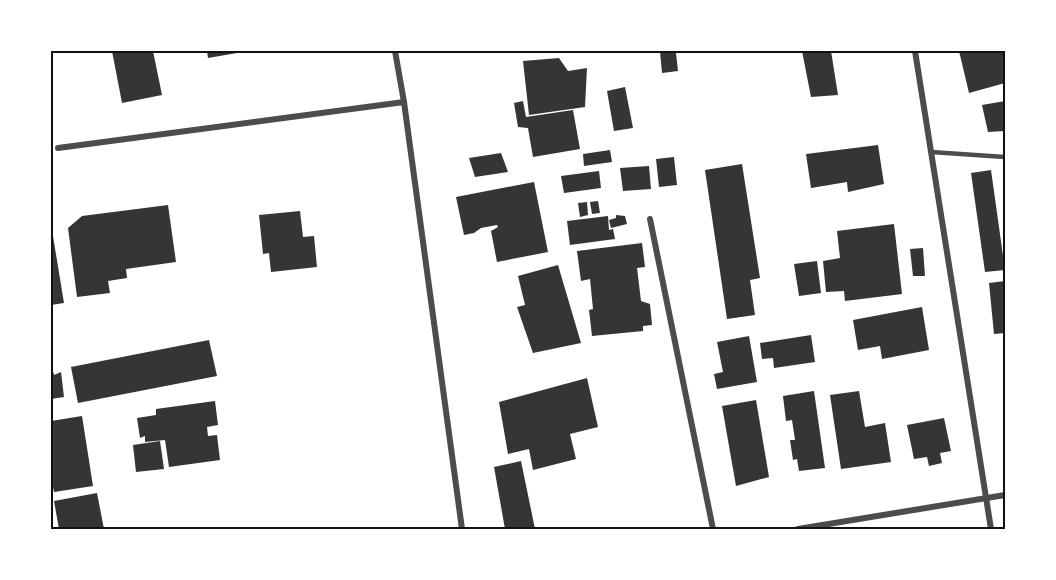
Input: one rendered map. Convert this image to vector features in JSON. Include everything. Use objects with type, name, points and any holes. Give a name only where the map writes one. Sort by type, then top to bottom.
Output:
[{"type":"street","points":[[395,51],[404,102],[462,529]]},
{"type":"street","points":[[915,51],[991,529]]},
{"type":"street","points":[[58,148],[404,102]]},
{"type":"street","points":[[650,219],[712,529]]},
{"type":"street","points":[[798,529],[1005,495]]},
{"type":"lane","points":[[931,152],[1005,157]]},
{"type":"building","points":[[112,51],[153,51],[162,95],[122,103]]},
{"type":"building","points":[[207,51],[243,51],[243,52],[208,58]]},
{"type":"building","points":[[660,51],[682,51],[676,53],[678,71],[662,73]]},
{"type":"building","points":[[802,51],[831,51],[838,95],[811,97]]},
{"type":"building","points":[[959,51],[1005,51],[1005,83],[969,93]]},
{"type":"building","points":[[559,58],[568,71],[587,68],[585,107],[529,115],[523,61]]},
{"type":"building","points":[[625,87],[633,128],[614,131],[607,91]]},
{"type":"building","points":[[523,101],[526,117],[573,110],[580,149],[533,157],[528,128],[518,127],[514,103]]},
{"type":"building","points":[[1005,101],[1005,131],[988,132],[982,105]]},
{"type":"building","points":[[878,145],[884,184],[848,192],[847,182],[811,188],[806,154]]},
{"type":"building","points":[[610,150],[612,162],[584,166],[583,154]]},
{"type":"building","points":[[501,153],[508,172],[475,177],[469,158]]},
{"type":"building","points":[[674,157],[677,185],[659,187],[656,159]]},
{"type":"building","points":[[742,164],[760,278],[750,280],[755,315],[727,319],[705,170]]},
{"type":"building","points":[[649,166],[651,189],[623,191],[620,168]]},
{"type":"building","points":[[991,170],[1005,270],[985,272],[971,173]]},
{"type":"building","points":[[599,171],[601,188],[564,193],[561,176]]},
{"type":"building","points":[[534,182],[548,252],[497,262],[491,231],[498,227],[497,225],[464,235],[456,197]]},
{"type":"building","points":[[598,201],[600,213],[592,214],[590,202]]},
{"type":"building","points":[[587,202],[588,215],[580,217],[578,203]]},
{"type":"building","points":[[168,205],[176,262],[126,269],[127,278],[108,281],[110,293],[77,297],[68,228],[82,216]]},
{"type":"building","points":[[300,211],[303,237],[314,236],[317,267],[271,272],[269,253],[263,254],[259,215]]},
{"type":"building","points":[[616,215],[625,216],[627,224],[611,228],[609,220],[616,218]]},
{"type":"building","points":[[608,216],[609,230],[613,229],[615,239],[570,245],[567,221]]},
{"type":"building","points":[[51,224],[64,303],[51,305]]},
{"type":"building","points":[[894,224],[902,294],[845,301],[844,291],[826,292],[823,261],[840,258],[837,231]]},
{"type":"building","points":[[642,243],[645,267],[637,268],[641,301],[650,304],[652,325],[643,326],[643,331],[592,336],[589,310],[593,309],[590,279],[581,281],[577,251]]},
{"type":"building","points":[[923,248],[925,276],[913,276],[910,249]]},
{"type":"building","points":[[817,261],[821,293],[799,296],[794,264]]},
{"type":"building","points":[[558,265],[581,343],[533,353],[517,307],[525,305],[518,276]]},
{"type":"building","points":[[1005,281],[1005,333],[994,334],[989,283]]},
{"type":"building","points":[[922,307],[929,350],[882,359],[880,346],[858,350],[853,320]]},
{"type":"building","points":[[811,335],[815,362],[774,368],[773,358],[762,359],[760,343]]},
{"type":"building","points":[[749,336],[757,382],[717,389],[714,374],[723,372],[717,342]]},
{"type":"building","points":[[209,340],[217,376],[78,403],[71,367]]},
{"type":"building","points":[[51,364],[54,375],[61,372],[64,397],[51,399]]},
{"type":"building","points":[[587,378],[598,427],[570,434],[576,459],[533,470],[529,449],[508,454],[499,402]]},
{"type":"building","points":[[814,391],[825,468],[799,471],[797,459],[793,460],[790,440],[795,440],[792,420],[786,421],[783,396]]},
{"type":"building","points":[[859,391],[865,427],[885,423],[891,462],[841,469],[830,395]]},
{"type":"building","points":[[756,400],[769,477],[736,486],[722,406]]},
{"type":"building","points":[[215,401],[218,425],[207,427],[208,436],[217,435],[220,460],[169,467],[165,440],[145,442],[145,436],[140,438],[137,418],[156,415],[156,409]]},
{"type":"building","points":[[82,416],[93,486],[54,492],[51,477],[51,421]]},
{"type":"building","points":[[944,418],[951,451],[940,453],[942,463],[929,466],[927,457],[914,459],[907,425]]},
{"type":"building","points":[[160,441],[164,469],[136,472],[133,445]]},
{"type":"building","points":[[521,461],[535,529],[505,529],[494,467]]},
{"type":"building","points":[[97,493],[104,529],[59,529],[54,501]]}]
